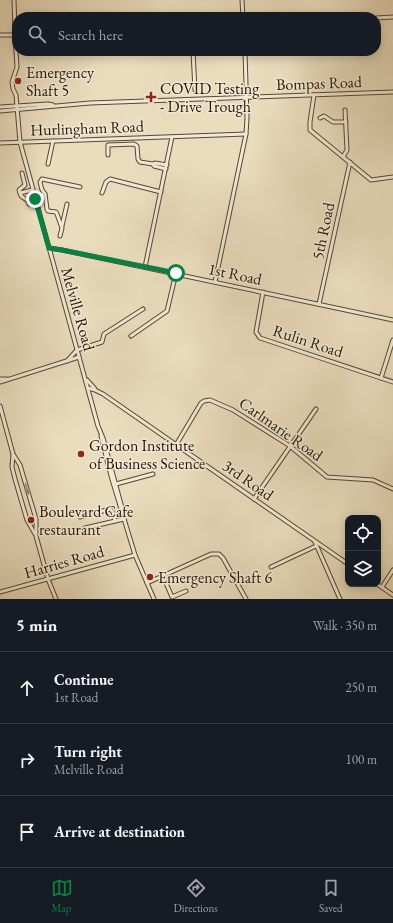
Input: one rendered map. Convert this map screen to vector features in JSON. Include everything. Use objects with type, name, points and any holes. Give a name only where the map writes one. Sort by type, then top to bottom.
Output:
[{"type":"street","name":"Melville Road","points":[[14,0],[14,12]]},
{"type":"street","points":[[242,0],[243,12]]},
{"type":"street","points":[[381,18],[393,17]]},
{"type":"street","points":[[0,35],[12,34]]},
{"type":"street","name":"Melville Road","points":[[16,56],[16,67],[12,82],[16,95],[20,142],[34,198],[88,388],[111,476],[122,510]]},
{"type":"street","points":[[193,56],[195,90]]},
{"type":"street","points":[[215,282],[246,134],[245,56]]},
{"type":"street","name":"Bompas Road","points":[[0,111],[54,105],[393,92]]},
{"type":"street","points":[[314,95],[310,130],[371,180],[393,177]]},
{"type":"street","name":"Bompas Road","points":[[0,107],[48,104],[54,105]]},
{"type":"street","points":[[343,157],[347,150],[345,110]]},
{"type":"street","points":[[320,118],[324,116],[333,122],[346,122]]},
{"type":"street","name":"Hurlingham Road","points":[[0,143],[246,134]]},
{"type":"street","points":[[145,267],[162,192],[172,137]]},
{"type":"street","points":[[48,164],[53,140]]},
{"type":"street","points":[[108,155],[108,145],[134,144],[137,146],[139,161],[167,165]]},
{"type":"street","name":"5th Road","points":[[319,304],[350,162]]},
{"type":"street","points":[[153,164],[154,166],[166,169]]},
{"type":"street","points":[[22,173],[25,185],[19,190],[22,198],[29,201],[29,204]]},
{"type":"street","points":[[62,228],[57,214],[47,209],[45,195],[40,182],[42,179],[80,187]]},
{"type":"street","points":[[102,193],[106,182],[110,179],[162,192]]},
{"type":"street","points":[[20,193],[32,190]]},
{"type":"street","points":[[34,198],[45,195]]},
{"type":"street","points":[[60,236],[67,204]]},
{"type":"street","name":"1st Road","points":[[49,248],[176,273],[393,320]]},
{"type":"street","points":[[131,336],[168,310],[176,273]]},
{"type":"street","name":"Rulin Road","points":[[263,292],[256,332],[260,338],[393,382]]},
{"type":"street","points":[[67,361],[77,350],[102,342],[104,334],[143,309]]},
{"type":"street","points":[[381,378],[393,340]]},
{"type":"street","points":[[0,380],[79,357]]},
{"type":"street","name":"3rd Road","points":[[85,379],[95,390],[345,562]]},
{"type":"street","name":"3rd Road","points":[[88,388],[95,390]]},
{"type":"street","name":"Carlmarie Road","points":[[176,446],[201,403],[207,400],[214,401],[233,410],[290,446],[330,478],[373,480],[393,489]]},
{"type":"street","points":[[0,406],[13,454],[20,465],[36,519],[36,536]]},
{"type":"street","points":[[254,499],[316,408]]},
{"type":"street","name":"Melville Road","points":[[101,435],[135,555],[154,599]]},
{"type":"street","points":[[13,454],[12,467],[17,487],[27,520],[36,536],[48,579],[56,599]]},
{"type":"street","points":[[116,484],[153,474]]},
{"type":"street","points":[[80,517],[110,509],[115,521]]},
{"type":"street","points":[[85,528],[124,519]]},
{"type":"street","points":[[314,541],[340,599]]},
{"type":"street","points":[[271,567],[316,546]]},
{"type":"street","points":[[147,583],[211,554],[220,554],[246,599]]},
{"type":"street","name":"Harries Road","points":[[0,592],[135,555]]},
{"type":"street","points":[[393,570],[382,587],[393,595]]},
{"type":"street","points":[[162,576],[170,598],[186,591]]},
{"type":"place","name":"Emergency Shaft 5","points":[[18,81]]},
{"type":"place","name":"COVID Testing - Drive Trough","points":[[151,97]]},
{"type":"place","name":"Gordon Institute of Business Science","points":[[81,454]]},
{"type":"place","name":"Boulevard Cafe restaurant","points":[[31,520]]},
{"type":"place","name":"Emergency Shaft 6","points":[[150,577]]},
{"type":"route","points":[[35,199],[49,248],[176,273]]}]
